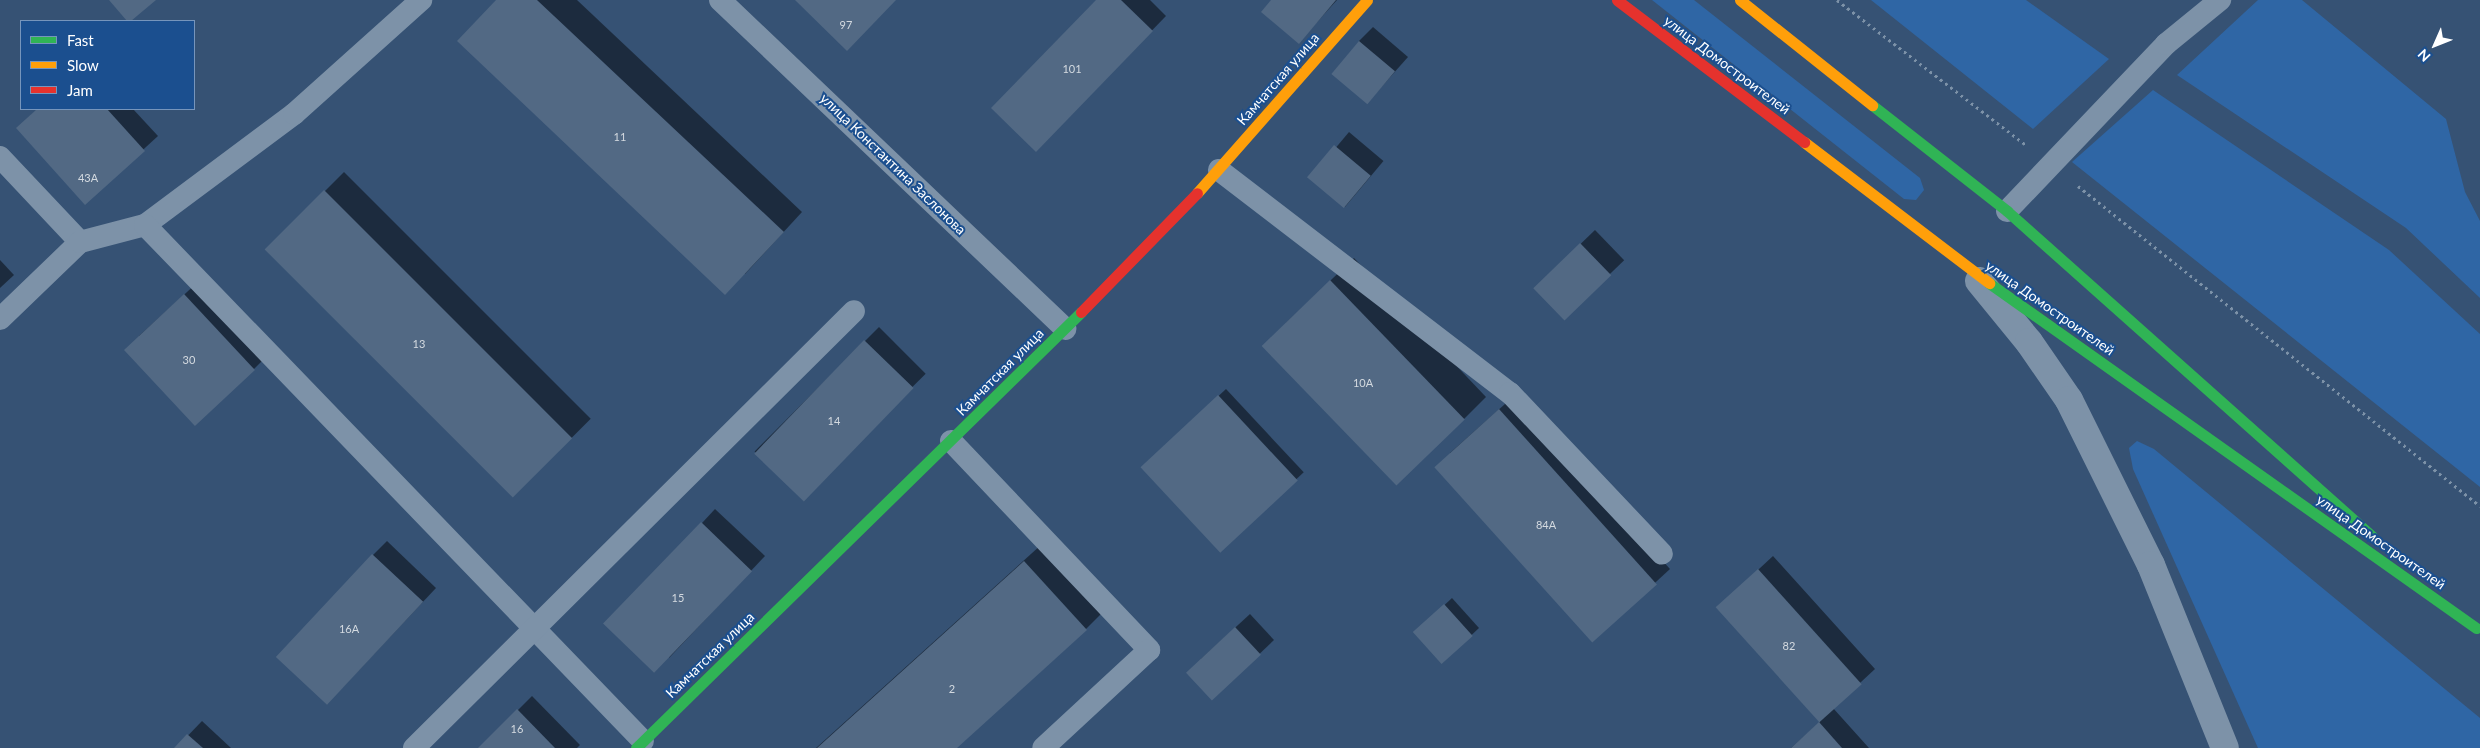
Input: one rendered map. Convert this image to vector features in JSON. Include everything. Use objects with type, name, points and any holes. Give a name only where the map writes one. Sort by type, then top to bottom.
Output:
[{"type":"main road","name":"Камчатская улица","points":[[639,744],[1065,329],[1219,170],[1367,0]]},
{"type":"main road","name":"улица Домостроителей","points":[[1617,0],[1968,268],[2478,629]]},
{"type":"main road","name":"улица Домостроителей","points":[[1740,0],[2007,211],[2478,629]]},
{"type":"street","points":[[1968,268],[2030,342],[2070,400],[2150,565],[2225,748]]},
{"type":"lane","points":[[0,319],[80,242],[145,225],[294,114],[421,0]]},
{"type":"lane","name":"улица Константина Заслонова","points":[[720,0],[1065,329]]},
{"type":"lane","points":[[2007,211],[2166,44],[2220,0]]},
{"type":"lane","points":[[0,157],[80,242]]},
{"type":"lane","points":[[1219,170],[1510,393],[1662,554]]},
{"type":"lane","points":[[145,225],[533,630],[639,744]]},
{"type":"lane","points":[[414,748],[854,311]]},
{"type":"lane","points":[[951,441],[1149,650],[1043,748]]},
{"type":"path","points":[[1837,0],[2051,164],[2480,506]]},
{"type":"shaded area","points":[[1652,0],[1694,0],[1920,178],[1924,190],[1916,200],[1904,199]]},
{"type":"shaded area","points":[[1871,0],[2026,0],[2109,59],[2033,129]]},
{"type":"shaded area","points":[[2258,0],[2302,0],[2446,119],[2465,192],[2480,221],[2480,298],[2406,228],[2177,75]]},
{"type":"shaded area","points":[[2153,90],[2389,250],[2480,334],[2480,487],[2072,162]]},
{"type":"shaded area","points":[[2137,441],[2154,449],[2480,718],[2480,748],[2258,748],[2133,469],[2129,448]]},
{"type":"building","points":[[109,0],[156,0],[132,20],[126,20]]},
{"type":"building","points":[[496,0],[537,0],[784,232],[725,295],[457,41]]},
{"type":"building","points":[[795,0],[896,0],[847,51]]},
{"type":"building","points":[[1096,0],[1121,0],[1153,31],[1036,152],[991,108]]},
{"type":"building","points":[[1271,0],[1336,0],[1299,44],[1261,12]]},
{"type":"building","points":[[1359,41],[1395,71],[1367,104],[1331,74]]},
{"type":"building","points":[[36,110],[108,110],[145,151],[85,205],[16,128]]},
{"type":"building","points":[[1334,145],[1371,176],[1344,208],[1307,177]]},
{"type":"building","points":[[324,190],[572,438],[513,498],[265,249]]},
{"type":"building","points":[[1580,243],[1611,275],[1565,321],[1533,288]]},
{"type":"building","points":[[1330,280],[1465,420],[1396,486],[1262,346]]},
{"type":"building","points":[[184,294],[255,370],[195,426],[124,350]]},
{"type":"building","points":[[864,340],[914,388],[804,502],[754,454]]},
{"type":"building","points":[[1218,395],[1298,481],[1220,553],[1140,467]]},
{"type":"building","points":[[1499,409],[1657,584],[1592,643],[1434,467]]},
{"type":"building","points":[[701,522],[752,571],[654,673],[603,623]]},
{"type":"building","points":[[372,554],[423,602],[327,705],[276,657]]},
{"type":"building","points":[[1024,561],[1087,630],[957,748],[817,748]]},
{"type":"building","points":[[1758,569],[1862,684],[1819,722],[1716,607]]},
{"type":"building","points":[[1444,604],[1473,636],[1442,664],[1413,632]]},
{"type":"building","points":[[1235,627],[1261,655],[1212,700],[1186,673]]},
{"type":"building","points":[[517,709],[555,748],[478,748]]},
{"type":"building","points":[[1819,722],[1842,748],[1791,748]]},
{"type":"building","points":[[187,734],[203,748],[174,748]]},
{"type":"traffic: fast","points":[[1872,105],[2007,211],[2372,536]]},
{"type":"traffic: fast","points":[[1989,283],[2476,628]]},
{"type":"traffic: fast","points":[[636,748],[1081,312]]},
{"type":"traffic: slow","points":[[1197,193],[1367,0]]},
{"type":"traffic: slow","points":[[1740,0],[1872,105]]},
{"type":"traffic: slow","points":[[1804,142],[1989,283]]},
{"type":"traffic: jam","points":[[1617,0],[1804,142]]},
{"type":"traffic: jam","points":[[1081,312],[1197,193]]}]
